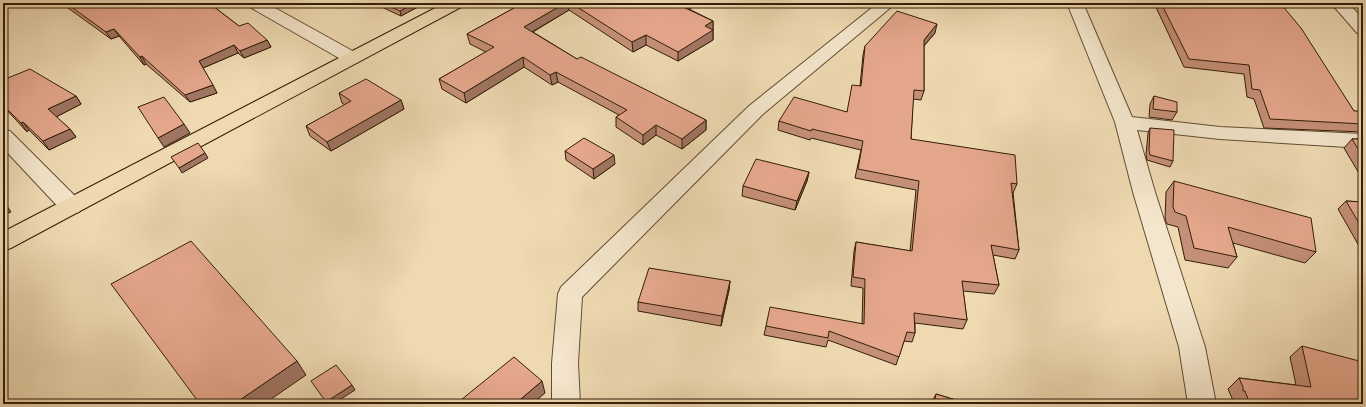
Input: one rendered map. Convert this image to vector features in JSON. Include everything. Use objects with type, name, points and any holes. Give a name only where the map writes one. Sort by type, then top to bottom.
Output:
[{"type":"main road","points":[[3,242],[456,3]]},
{"type":"street","points":[[254,3],[352,58]]},
{"type":"street","points":[[566,404],[565,363],[570,294],[756,110],[888,3]]},
{"type":"street","points":[[1075,3],[1125,122],[1144,192],[1192,347],[1202,404]]},
{"type":"street","points":[[1339,3],[1363,29]]},
{"type":"street","points":[[1125,122],[1220,133],[1363,142]]},
{"type":"street","points":[[3,136],[71,206]]},
{"type":"building","points":[[66,3],[209,3],[239,26],[248,23],[267,40],[240,51],[234,45],[199,61],[213,85],[185,95],[142,56],[140,57],[114,29],[106,32]]},
{"type":"building","points":[[382,3],[415,3],[400,11]]},
{"type":"building","points":[[523,3],[565,3],[524,27],[577,59],[581,57],[706,120],[682,139],[656,125],[643,135],[616,117],[627,110],[556,72],[550,75],[523,57],[464,93],[439,79],[494,47],[467,34]]},
{"type":"building","points":[[571,3],[685,3],[681,6],[713,21],[705,26],[713,30],[678,52],[646,35],[632,42]]},
{"type":"building","points":[[1161,3],[1280,3],[1301,28],[1354,111],[1361,111],[1363,114],[1363,124],[1270,119],[1260,90],[1252,89],[1249,65],[1189,59]]},
{"type":"building","points":[[897,11],[937,24],[924,40],[924,91],[914,90],[911,139],[1015,155],[1017,184],[1011,183],[1019,250],[991,245],[999,285],[962,281],[967,320],[914,313],[915,333],[907,332],[899,357],[829,331],[828,338],[766,326],[770,307],[864,324],[865,279],[853,277],[856,242],[912,251],[919,181],[858,169],[863,141],[812,129],[811,131],[779,121],[794,97],[847,112],[852,85],[861,86],[865,46]]},
{"type":"building","points":[[30,69],[76,96],[48,109],[70,129],[43,141],[23,122],[21,123],[3,105],[3,80]]},
{"type":"building","points":[[366,79],[401,100],[327,142],[306,126],[351,101],[339,93]]},
{"type":"building","points":[[1154,96],[1177,102],[1177,112],[1153,109]]},
{"type":"building","points":[[164,97],[184,124],[158,138],[138,107]]},
{"type":"building","points":[[1150,128],[1174,130],[1173,161],[1150,155]]},
{"type":"building","points":[[584,138],[614,155],[593,169],[565,151]]},
{"type":"building","points":[[1352,139],[1363,139],[1363,157]]},
{"type":"building","points":[[198,143],[205,153],[179,168],[171,157]]},
{"type":"building","points":[[756,159],[809,172],[797,201],[743,186]]},
{"type":"building","points":[[1174,181],[1311,218],[1316,252],[1228,227],[1237,257],[1194,248],[1186,216],[1175,212],[1173,207]]},
{"type":"building","points":[[1346,201],[1363,202],[1363,230]]},
{"type":"building","points":[[3,202],[7,207],[3,209]]},
{"type":"building","points":[[191,241],[297,361],[234,404],[200,404],[111,284]]},
{"type":"building","points":[[649,268],[730,281],[722,316],[638,302]]},
{"type":"building","points":[[1302,346],[1363,362],[1363,404],[1250,404],[1245,391],[1243,391],[1239,378],[1311,387]]},
{"type":"building","points":[[514,357],[542,381],[515,404],[456,404]]},
{"type":"building","points":[[336,365],[352,385],[326,402],[311,381]]},
{"type":"building","points":[[936,394],[969,404],[934,404]]}]
